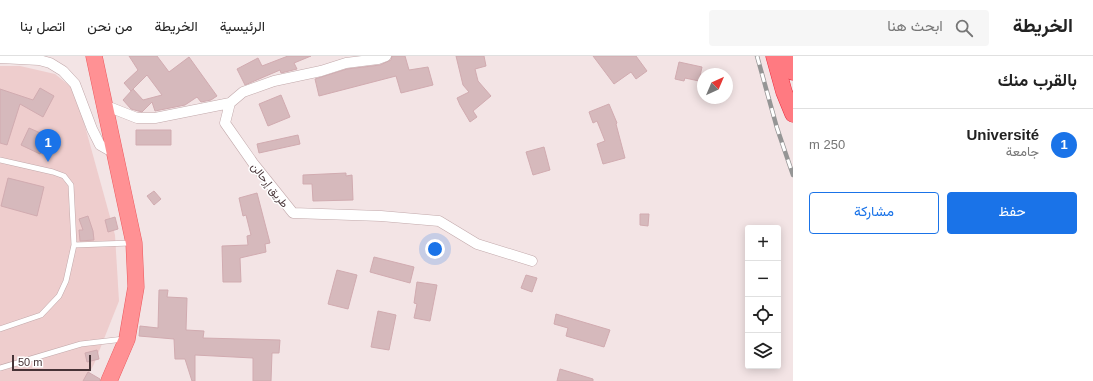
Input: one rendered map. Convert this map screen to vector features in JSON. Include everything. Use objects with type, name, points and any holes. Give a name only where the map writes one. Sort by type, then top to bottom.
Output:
[{"type":"highway","points":[[774,56],[784,92],[793,114]]},
{"type":"highway","points":[[788,56],[793,72]]},
{"type":"main road","points":[[94,56],[134,243],[136,287],[127,339],[109,381]]},
{"type":"street","points":[[104,105],[137,118],[155,118],[230,103],[242,92],[274,82],[321,71],[346,63],[386,56]]},
{"type":"street","points":[[0,58],[39,60],[50,63],[63,71],[75,84],[92,130],[100,145],[114,153]]},
{"type":"street","name":"طريق إرحالن","points":[[230,103],[225,123],[253,163],[292,213],[381,216],[440,221],[477,244],[532,261]]},
{"type":"lane","points":[[0,160],[53,172],[64,176],[71,184],[74,245],[66,281],[58,296],[41,315],[0,329]]},
{"type":"lane","points":[[74,245],[134,243]]},
{"type":"lane","points":[[0,368],[82,344],[127,339]]},
{"type":"shaded area","points":[[0,66],[20,66],[55,74],[75,90],[115,235],[119,301],[94,364],[85,381],[0,381]]},
{"type":"building","points":[[129,56],[157,56],[169,72],[189,57],[217,96],[211,100],[201,102],[197,97],[185,105],[155,111],[152,102],[142,112],[131,109],[123,100],[133,89],[131,91],[124,83],[138,70]],"holes":[[[147,75],[162,95],[143,100],[133,89]]]},
{"type":"building","points":[[288,56],[311,56],[294,63],[297,69],[281,73],[280,70],[245,85],[237,69],[258,58],[262,66]]},
{"type":"building","points":[[392,56],[405,56],[409,70],[428,67],[433,85],[401,93],[396,76],[319,96],[315,79],[347,69],[380,65],[391,60]]},
{"type":"building","points":[[456,56],[484,56],[486,66],[475,69],[478,81],[491,96],[473,111],[477,117],[470,122],[457,98],[469,92],[463,85]]},
{"type":"building","points":[[593,56],[636,56],[647,71],[636,79],[631,72],[614,84]]},
{"type":"building","points":[[679,62],[702,67],[697,68],[697,81],[685,78],[684,81],[675,79]]},
{"type":"building","points":[[40,88],[54,96],[43,117],[20,104],[7,145],[0,143],[0,89],[33,100]]},
{"type":"building","points":[[281,95],[290,117],[268,126],[259,104]]},
{"type":"building","points":[[609,104],[617,123],[625,158],[603,164],[597,144],[605,141],[597,121],[593,123],[589,112]]},
{"type":"building","points":[[29,128],[45,135],[42,142],[45,143],[40,154],[21,145]]},
{"type":"building","points":[[136,130],[171,130],[171,145],[136,145]]},
{"type":"building","points":[[298,135],[300,144],[259,153],[257,144]]},
{"type":"building","points":[[544,147],[550,170],[533,175],[526,152]]},
{"type":"building","points":[[346,173],[346,176],[352,175],[353,200],[313,201],[312,184],[303,184],[303,175]]},
{"type":"building","points":[[8,178],[44,187],[37,216],[1,206]]},
{"type":"building","points":[[154,191],[161,199],[154,205],[147,196]]},
{"type":"building","points":[[257,193],[270,243],[265,244],[266,252],[240,258],[241,282],[223,282],[222,246],[248,245],[247,236],[251,235],[246,215],[243,216],[239,198]]},
{"type":"building","points":[[640,214],[649,214],[648,226],[640,225]]},
{"type":"building","points":[[88,216],[93,231],[94,240],[80,241],[79,230],[83,230],[79,219]]},
{"type":"building","points":[[115,217],[118,229],[108,232],[105,220]]},
{"type":"building","points":[[374,257],[414,267],[410,283],[370,272]]},
{"type":"building","points":[[337,270],[357,275],[348,309],[328,304]]},
{"type":"building","points":[[526,275],[537,278],[532,292],[521,288]]},
{"type":"building","points":[[417,282],[437,285],[430,321],[414,318],[417,304],[414,303]]},
{"type":"building","points":[[159,290],[168,290],[167,297],[187,298],[186,330],[204,331],[203,338],[280,340],[279,353],[272,353],[271,381],[253,381],[253,358],[195,355],[195,381],[192,381],[185,359],[175,359],[174,339],[139,336],[140,326],[158,328]]},
{"type":"building","points":[[378,311],[396,315],[389,350],[371,347]]},
{"type":"building","points":[[556,314],[610,330],[604,347],[566,336],[568,328],[554,324]]},
{"type":"building","points":[[97,350],[99,359],[87,362],[85,353]]},
{"type":"building","points":[[560,369],[593,379],[593,381],[557,381]]},
{"type":"building","points":[[88,372],[100,379],[100,381],[83,381]]},
{"type":"railway","points":[[757,56],[777,128],[793,175]]},
{"type":"place","name":"Université","points":[[48,162]]}]
